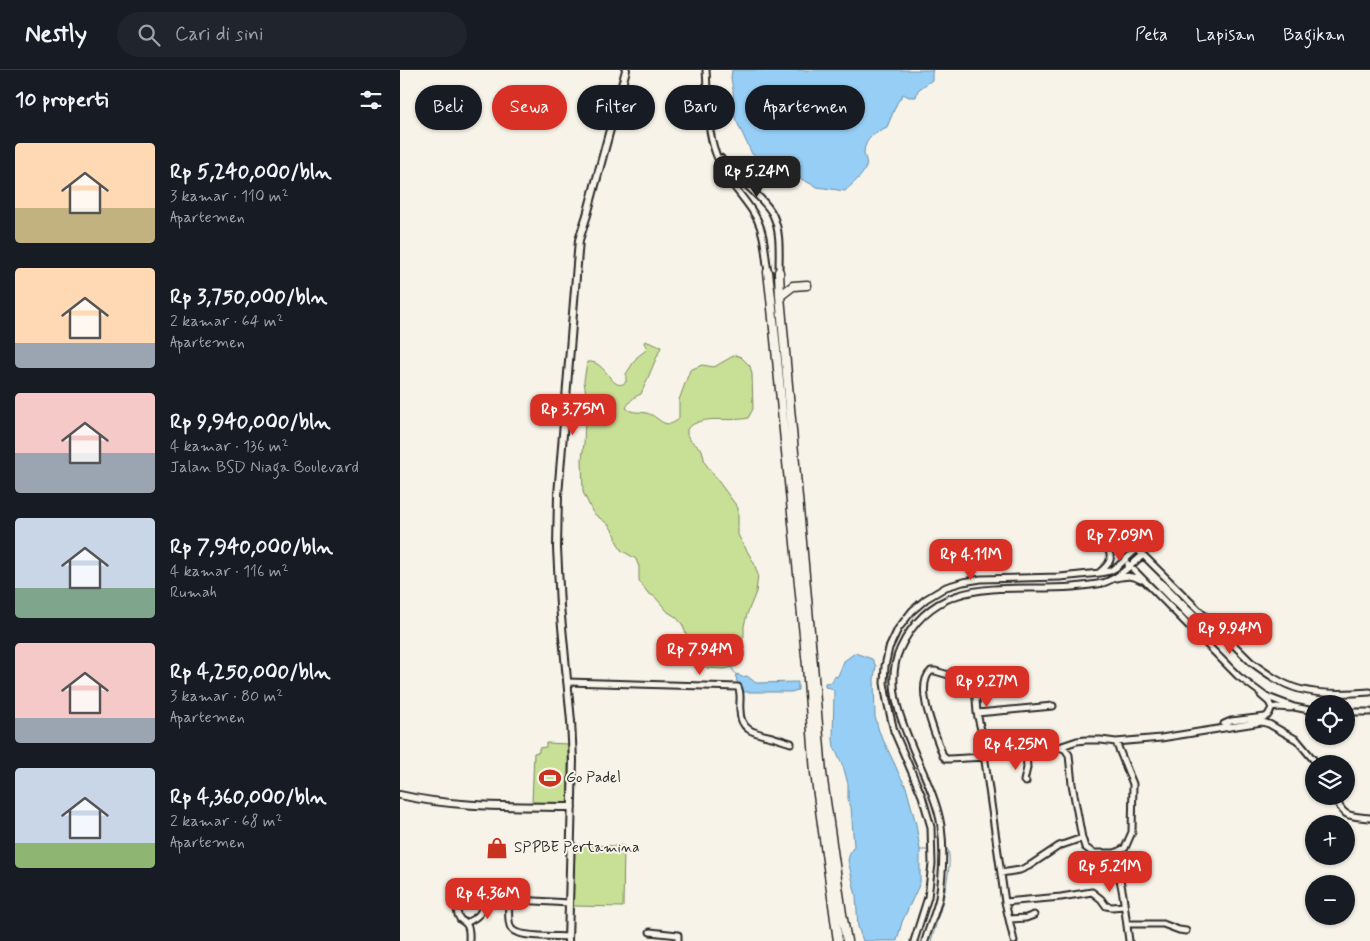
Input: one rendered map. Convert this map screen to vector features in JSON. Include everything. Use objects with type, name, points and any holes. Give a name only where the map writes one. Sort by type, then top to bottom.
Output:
[{"type":"highway","points":[[768,272],[807,666],[815,774],[838,941]]},
{"type":"highway","points":[[779,272],[822,773],[840,905],[847,941]]},
{"type":"highway","points":[[780,296],[793,286],[807,285]]},
{"type":"main road","points":[[568,939],[573,760],[557,548],[558,495],[579,240],[626,70]]},
{"type":"main road","points":[[400,794],[420,799],[473,805],[572,807]]},
{"type":"street","points":[[706,70],[711,135],[715,152],[731,183],[747,201],[760,225],[768,272]]},
{"type":"street","points":[[711,135],[725,165],[773,214],[777,229],[779,272]]},
{"type":"street","points":[[1100,573],[1107,567],[1110,561],[1111,555],[1106,544]]},
{"type":"street","points":[[914,941],[928,897],[932,864],[931,827],[922,796],[894,731],[884,683],[885,666],[889,648],[898,629],[912,611],[926,599],[946,587],[981,579],[1060,577],[1100,573],[1110,571],[1137,549],[1251,662],[1266,673],[1299,689],[1308,691],[1337,693],[1370,692]]},
{"type":"street","points":[[924,941],[938,899],[943,858],[941,825],[932,792],[904,728],[894,683],[895,668],[907,634],[919,618],[931,608],[950,597],[964,592],[1060,588],[1102,583],[1114,578],[1143,555]]},
{"type":"street","points":[[1124,561],[1238,676],[1265,696],[1305,709]]},
{"type":"street","points":[[1114,578],[1135,577],[1146,583]]},
{"type":"street","points":[[1014,941],[1005,902],[984,756],[982,734],[977,713],[974,673],[973,670],[969,670],[952,676],[931,671],[928,674],[924,691],[925,703],[943,756],[949,759],[984,756],[1026,751],[1054,749],[1086,740],[1116,742],[1161,738],[1262,722],[1297,740],[1310,755]]},
{"type":"street","points":[[568,682],[738,687],[740,690],[741,720],[746,727],[760,735],[791,743]]},
{"type":"street","points":[[1256,689],[1269,702],[1272,708]]},
{"type":"street","points":[[977,713],[1053,706]]},
{"type":"street","points":[[1272,708],[1294,707]]},
{"type":"street","points":[[889,710],[899,708]]},
{"type":"street","points":[[1225,728],[1224,724],[1231,721],[1265,718],[1272,708]]},
{"type":"street","points":[[1355,712],[1370,712]]},
{"type":"street","points":[[1059,747],[1065,749],[1069,756],[1072,784],[1085,847],[1093,853],[1115,853],[1125,848],[1132,832],[1133,784],[1116,742]]},
{"type":"street","points":[[1026,751],[1024,777],[1026,782]]},
{"type":"street","points":[[1339,805],[1344,814],[1370,818]]},
{"type":"street","points":[[1001,873],[1020,870],[1059,846],[1082,838]]},
{"type":"street","points":[[1115,853],[1129,941]]},
{"type":"street","points":[[1005,902],[1092,892],[1102,899],[1106,906],[1124,906]]},
{"type":"street","points":[[469,941],[470,933],[466,923],[460,919],[458,913],[458,906],[466,898],[569,903]]},
{"type":"street","points":[[466,923],[480,914],[484,898]]},
{"type":"street","points":[[509,900],[509,922],[510,927],[514,931],[528,935],[568,939]]},
{"type":"street","points":[[1010,920],[1034,915]]},
{"type":"street","points":[[1127,924],[1163,924],[1186,931]]},
{"type":"street","points":[[650,932],[678,935],[678,941]]},
{"type":"green space","points":[[645,341],[661,347],[641,394],[632,399],[626,408],[633,412],[650,414],[661,422],[669,424],[679,419],[679,400],[690,370],[702,365],[714,367],[735,355],[741,357],[750,366],[753,409],[748,418],[701,421],[687,429],[687,435],[690,440],[702,450],[705,463],[738,508],[738,535],[754,563],[758,575],[756,592],[744,626],[742,641],[745,651],[744,657],[737,666],[724,669],[707,668],[702,664],[695,654],[682,624],[655,597],[648,593],[639,581],[639,567],[636,559],[621,550],[616,536],[609,525],[593,513],[583,492],[582,459],[586,395],[584,381],[587,362],[594,362],[616,384],[621,384],[626,382],[626,374],[637,357],[647,348],[644,343]]},
{"type":"green space","name":"Go Padel","points":[[546,743],[568,744],[568,803],[532,803],[534,753],[539,752],[539,748],[546,747]]},
{"type":"green space","points":[[575,845],[624,846],[623,907],[573,906]]},
{"type":"water","points":[[732,70],[933,70],[932,80],[918,90],[916,97],[909,97],[903,94],[887,127],[875,133],[866,143],[864,152],[867,163],[866,167],[860,177],[845,191],[817,187],[752,154],[735,118],[735,85],[732,85]]},
{"type":"water","points":[[855,653],[872,659],[876,666],[874,678],[875,717],[879,731],[906,787],[916,824],[920,850],[920,883],[902,922],[897,941],[863,941],[858,927],[856,896],[848,860],[854,846],[851,807],[848,799],[848,784],[844,769],[834,747],[834,691],[831,688],[825,687],[825,683],[832,682],[834,677],[838,676],[844,661]]},
{"type":"water","points":[[738,674],[741,677],[747,676],[756,683],[798,682],[798,690],[791,692],[744,692],[736,680],[735,676]]},
{"type":"waterway","points":[[731,667],[737,676]]},
{"type":"waterway","points":[[931,941],[941,909],[949,869],[948,850],[945,849]]},
{"type":"waterway","points":[[920,850],[928,850]]},
{"type":"place","name":"Go Padel","points":[[550,778]]},
{"type":"place","name":"SPPBE Pertamina","points":[[497,848]]}]
